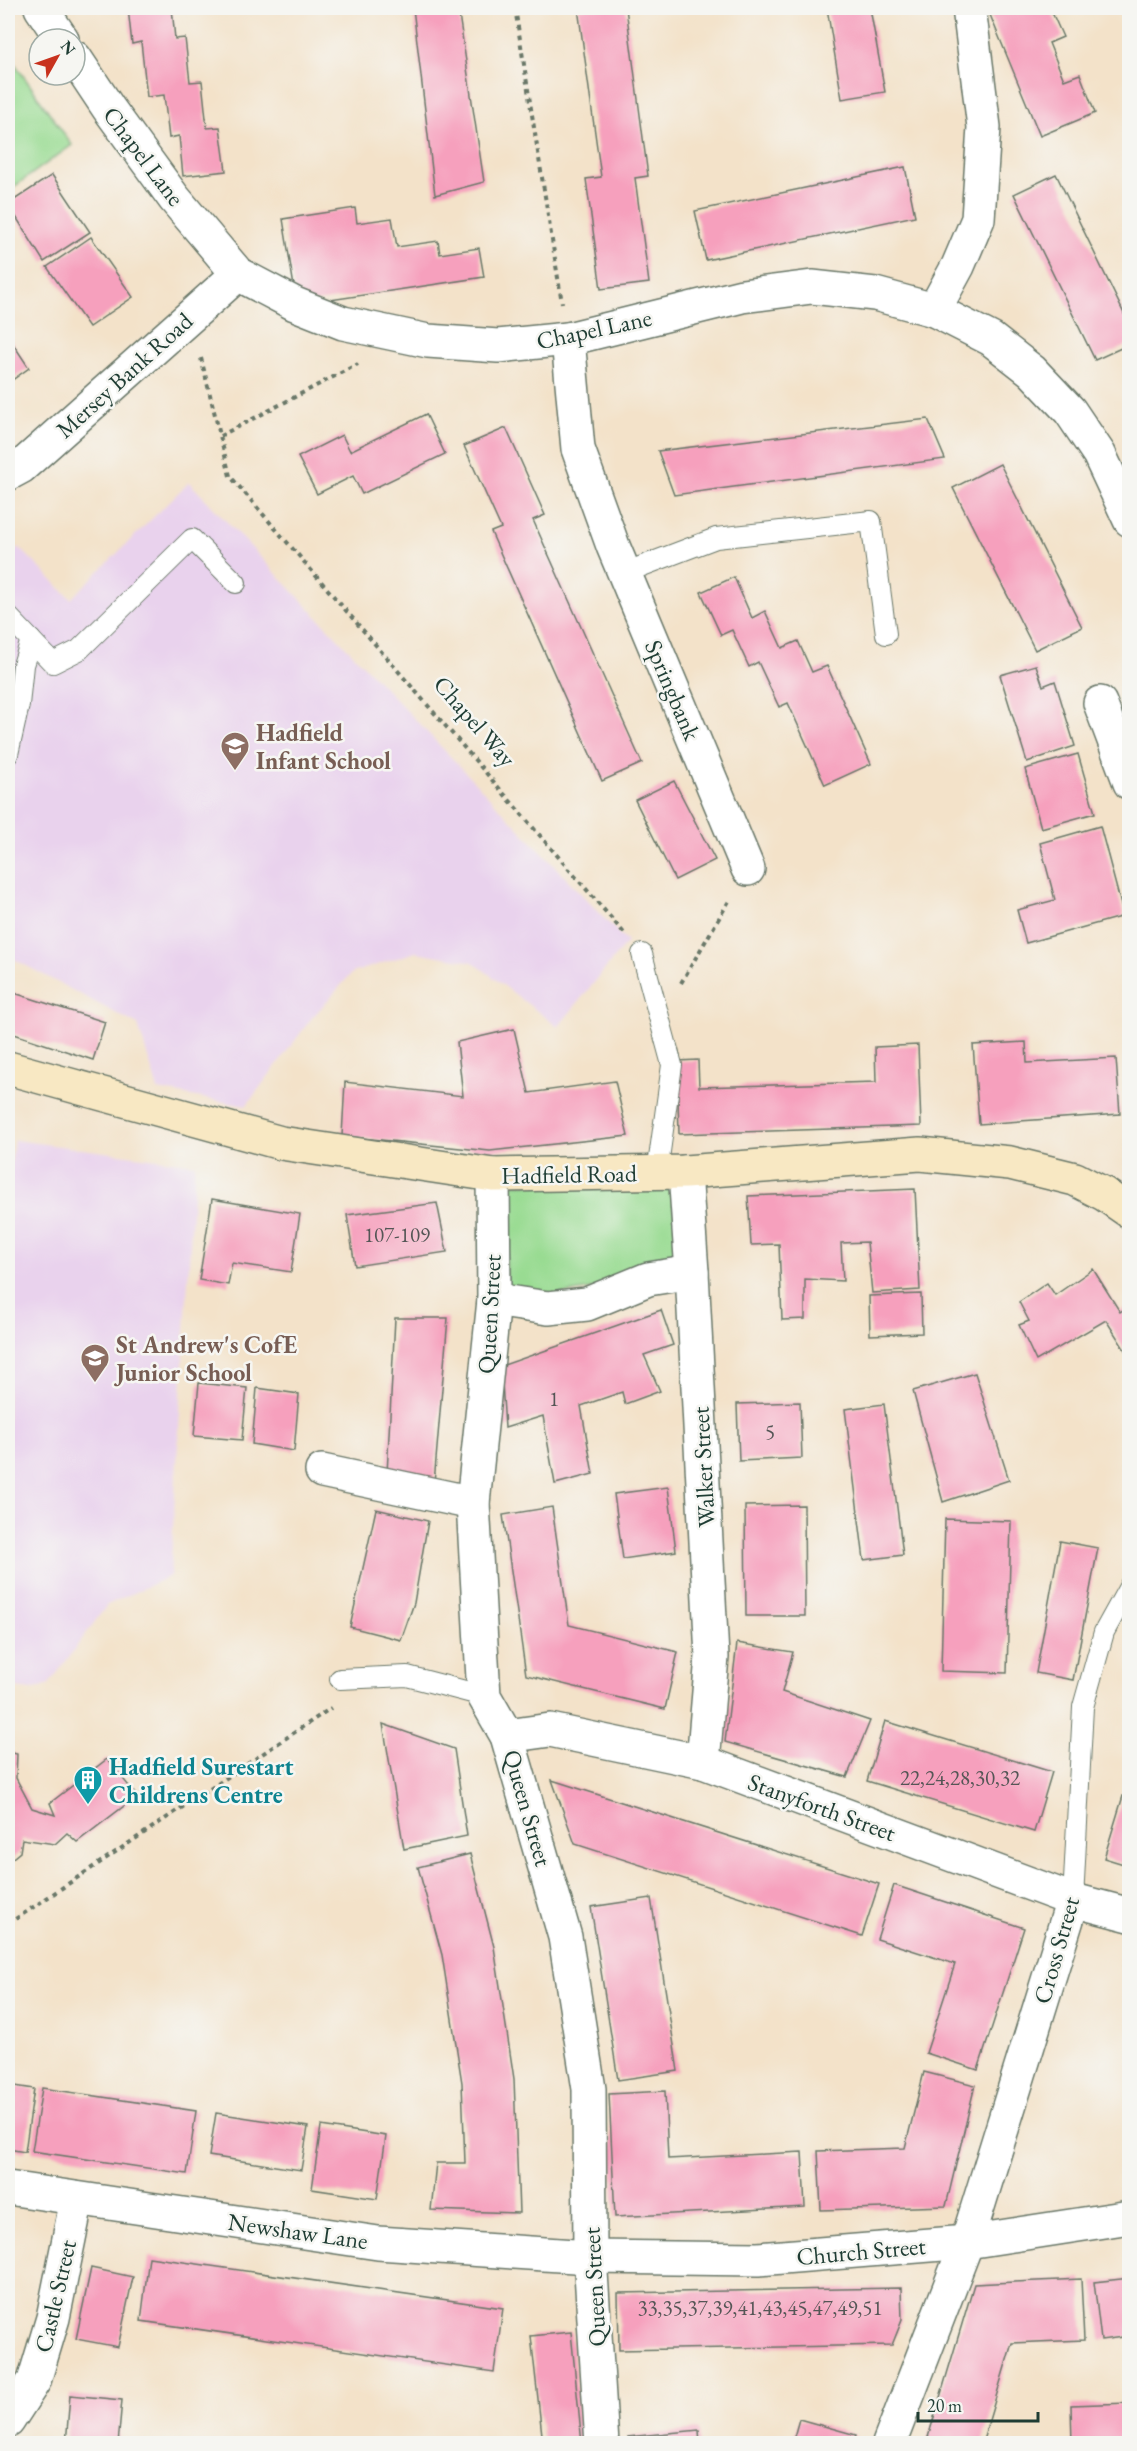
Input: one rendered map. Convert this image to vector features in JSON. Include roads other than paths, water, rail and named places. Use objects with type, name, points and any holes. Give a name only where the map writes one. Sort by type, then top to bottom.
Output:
[{"type":"street","points":[[41,8],[54,27]]},
{"type":"street","points":[[934,310],[958,266],[978,219],[984,127],[969,8]]},
{"type":"street","name":"Chapel Lane","points":[[87,76],[174,198],[238,274],[295,304],[343,323],[428,341],[498,346],[568,339],[742,296],[812,287],[875,294],[934,310],[991,339],[1032,371],[1070,411],[1099,454],[1130,520]]},
{"type":"street","name":"Mersey Bank Road","points":[[8,474],[21,467],[238,274]]},
{"type":"street","name":"Springbank","points":[[568,339],[578,448],[624,573],[748,869]]},
{"type":"street","points":[[1100,703],[1130,783]]},
{"type":"street","name":"Hadfield Road","points":[[8,1068],[281,1143],[493,1175],[671,1173],[920,1154],[1010,1163],[1075,1179],[1104,1194],[1130,1212]]},
{"type":"street","name":"Walker Street","points":[[671,1173],[692,1272],[712,1657],[703,1762]]},
{"type":"street","name":"Queen Street","points":[[493,1175],[494,1300],[473,1503],[484,1696],[507,1736],[565,1937],[589,2089],[590,2257],[602,2444]]},
{"type":"street","points":[[494,1300],[548,1308],[587,1304],[648,1279],[692,1272]]},
{"type":"street","points":[[322,1471],[473,1503]]},
{"type":"street","name":"Stanyforth Street","points":[[507,1736],[550,1730],[703,1762],[1073,1900],[1130,1915]]},
{"type":"street","name":"Cross Street","points":[[889,2444],[967,2242],[1073,1900]]},
{"type":"street","name":"Newshaw Lane","points":[[8,2188],[378,2243],[590,2257]]},
{"type":"street","name":"Castle Street","points":[[8,2421],[34,2381],[53,2318],[77,2199]]},
{"type":"street","name":"Church Street","points":[[590,2257],[758,2259],[967,2242],[1130,2217]]},
{"type":"lane","points":[[624,573],[716,538],[871,521],[886,634]]},
{"type":"lane","points":[[8,616],[53,663],[79,650],[192,539],[236,583]]},
{"type":"lane","points":[[8,754],[19,705],[23,665],[31,640]]},
{"type":"lane","points":[[642,954],[672,1065],[671,1173]]},
{"type":"lane","name":"Cross Street","points":[[1073,1900],[1083,1707],[1104,1632],[1130,1585]]},
{"type":"lane","points":[[340,1679],[407,1676],[484,1696]]},
{"type":"place","name":"Hadfield Infant School","points":[[235,772]]},
{"type":"place","name":"St Andrew's CofE Junior School","points":[[95,1384]]},
{"type":"place","name":"Hadfield Surestart Childrens Centre","points":[[88,1806]]}]
